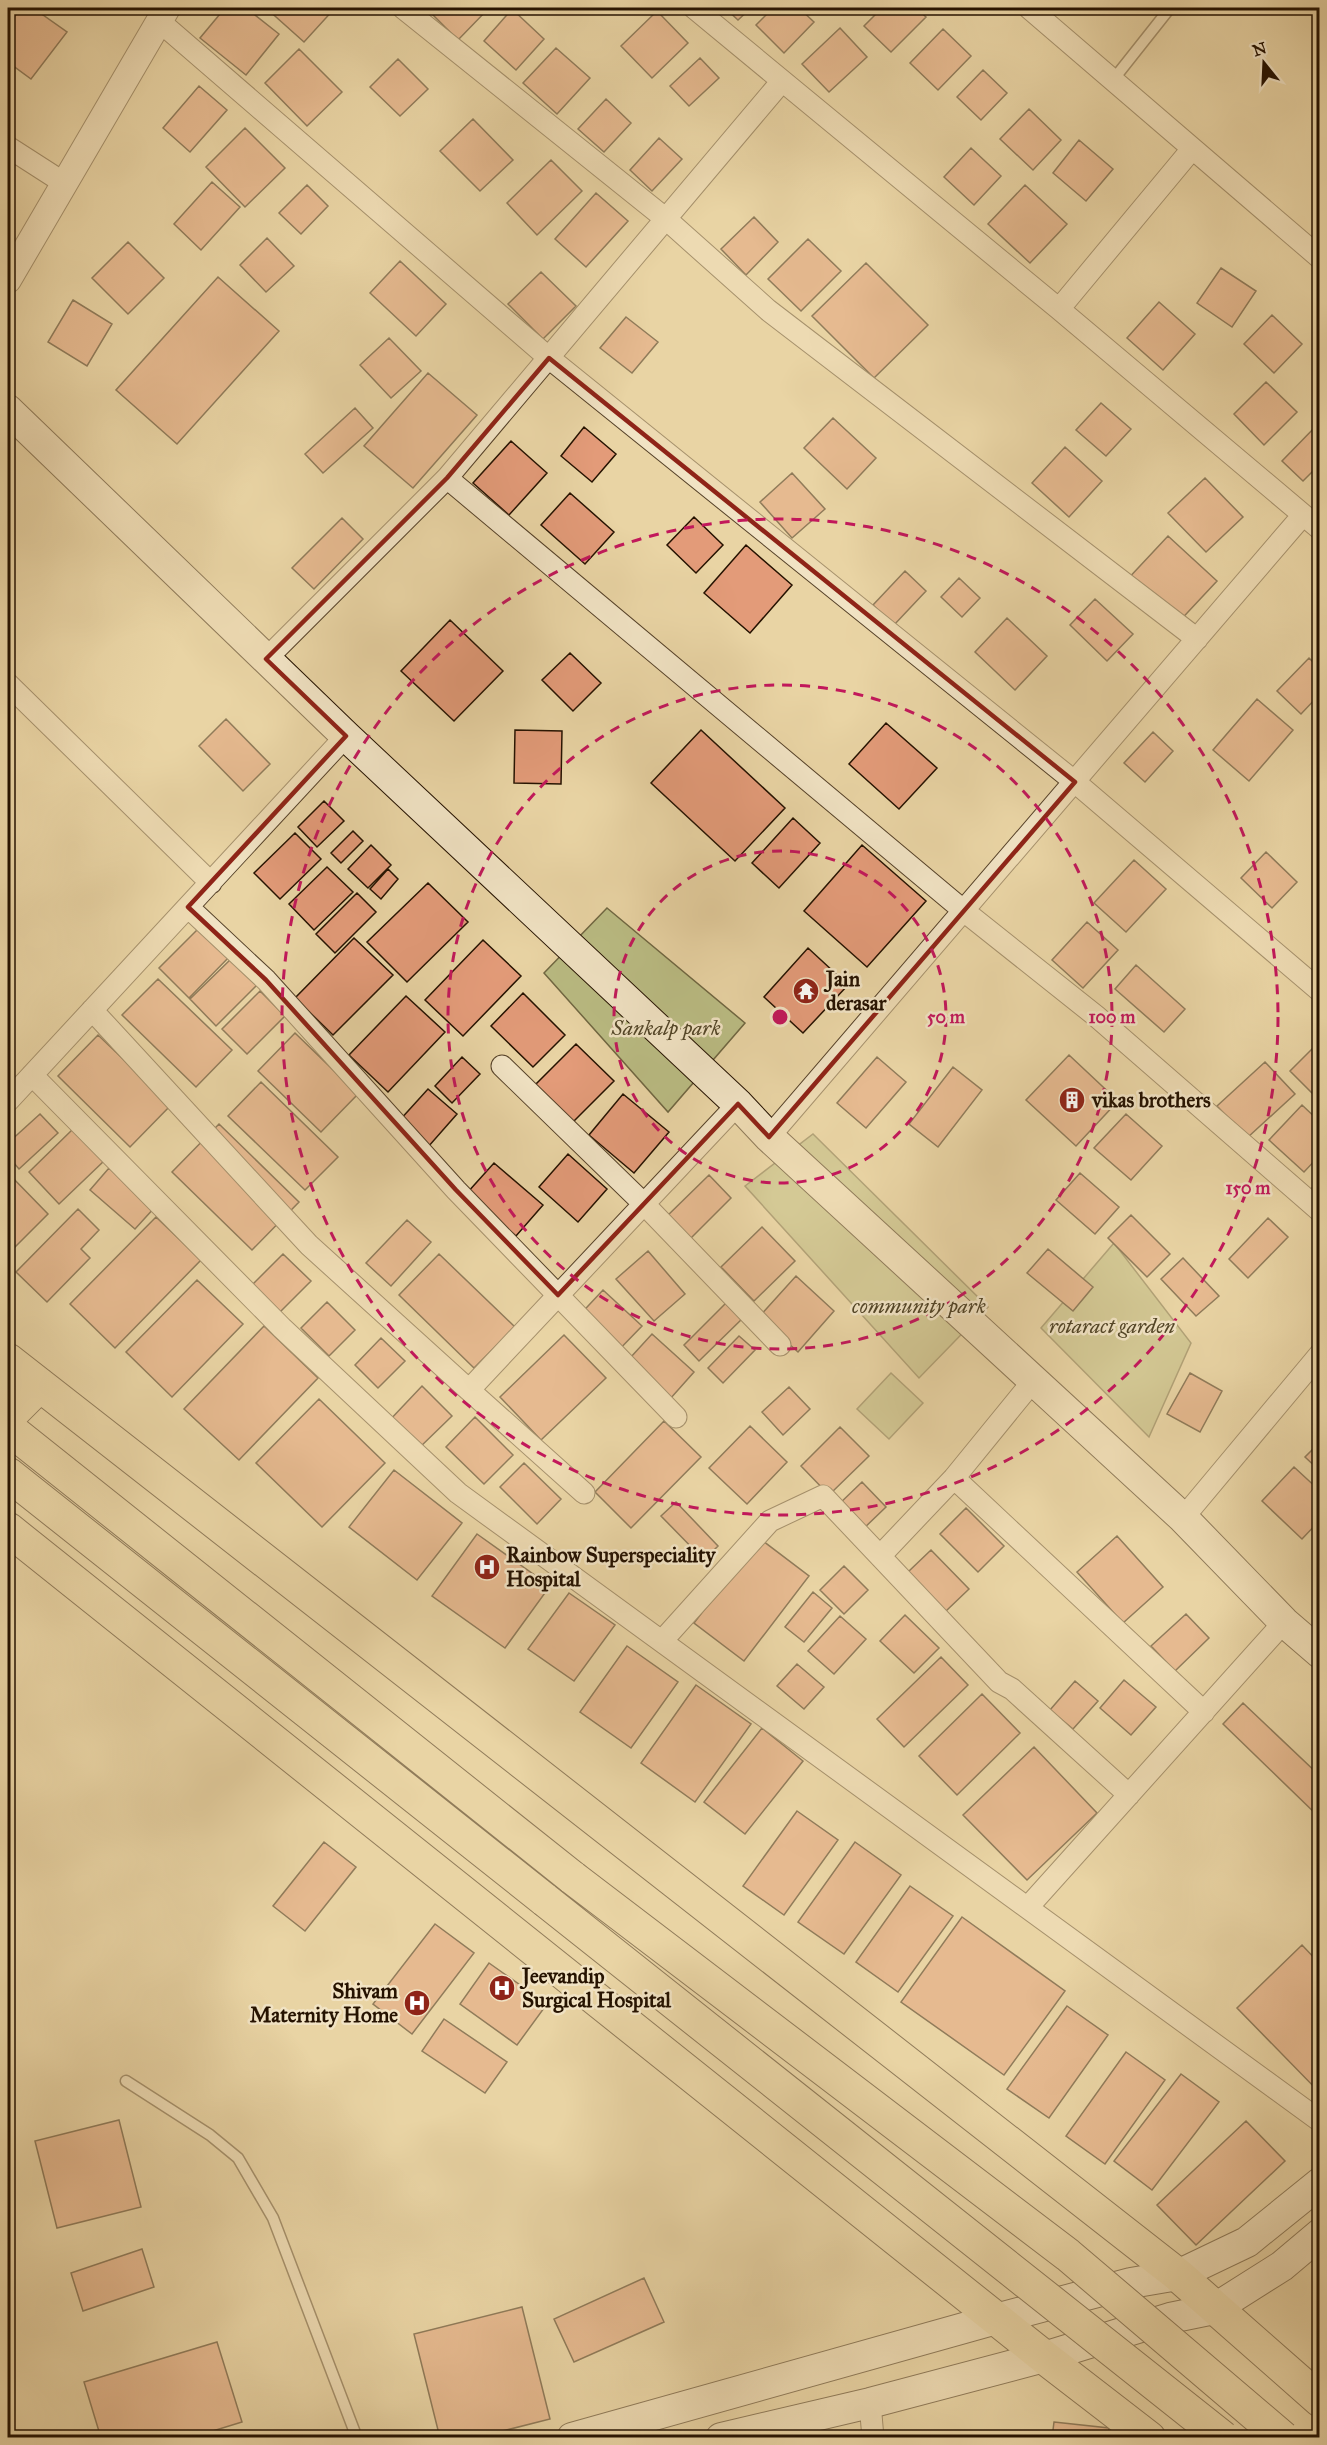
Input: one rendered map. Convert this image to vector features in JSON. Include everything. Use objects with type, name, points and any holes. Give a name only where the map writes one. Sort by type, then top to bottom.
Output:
[{"type":"highway","points":[[8,1360],[1178,2275],[1320,2400]]},
{"type":"highway","points":[[8,1417],[40,1385]]},
{"type":"highway","points":[[8,1428],[573,1878],[1068,2255],[1283,2438]]},
{"type":"highway","points":[[8,1474],[1224,2438]]},
{"type":"highway","points":[[8,1530],[996,2319],[1149,2438]]},
{"type":"main road","points":[[8,410],[346,736],[738,1104],[769,1137],[1182,1518],[1228,1562],[1284,1622],[1320,1653]]},
{"type":"main road","points":[[572,2438],[996,2319],[1131,2283],[1178,2275],[1247,2241],[1320,2183]]},
{"type":"main road","points":[[721,2438],[870,2403],[1044,2357],[1170,2318],[1214,2308],[1282,2266],[1320,2234]]},
{"type":"street","points":[[403,8],[666,219],[768,310],[1197,639]]},
{"type":"street","points":[[694,8],[1059,309],[1320,529]]},
{"type":"street","points":[[1029,8],[1320,258]]},
{"type":"street","points":[[8,280],[163,14],[549,358],[1075,782],[1320,991]]},
{"type":"street","points":[[266,659],[447,478],[782,81]]},
{"type":"street","points":[[8,147],[64,183]]},
{"type":"street","points":[[1059,309],[1192,148]]},
{"type":"street","points":[[447,478],[964,911],[1096,1017],[1320,1211]]},
{"type":"street","points":[[769,1137],[1303,515]]},
{"type":"street","points":[[8,684],[211,882]]},
{"type":"street","points":[[8,1101],[346,736]]},
{"type":"street","points":[[188,907],[266,980],[456,1190],[676,1417]]},
{"type":"street","points":[[92,1010],[309,1245],[584,1493]]},
{"type":"street","points":[[501,1066],[644,1204],[780,1345]]},
{"type":"street","points":[[32,1075],[282,1328],[458,1493],[1320,2121]]},
{"type":"street","points":[[469,1390],[738,1104]]},
{"type":"street","points":[[1182,1518],[1320,1354]]},
{"type":"street","points":[[881,1555],[954,1478],[1033,1381]]},
{"type":"street","points":[[954,1478],[1204,1712]]},
{"type":"street","points":[[662,1641],[770,1521],[823,1496],[999,1682],[1012,1689],[1129,1795]]},
{"type":"street","points":[[1028,1907],[1284,1622]]},
{"type":"street","points":[[870,2403],[873,2438]]},
{"type":"lane","points":[[1113,80],[1170,8]]},
{"type":"lane","points":[[126,2081],[210,2135],[238,2158],[251,2178],[277,2228],[357,2438]]},
{"type":"highlighted area","points":[[549,358],[1075,782],[769,1137],[738,1104],[558,1295],[456,1190],[266,980],[188,907],[346,736],[266,659],[447,478]]},
{"type":"green space","name":"Sankalp park","points":[[607,908],[745,1023],[668,1112],[544,973]]},
{"type":"green space","name":"community park","points":[[813,1134],[988,1307],[919,1378],[745,1186]]},
{"type":"green space","name":"rotaract garden","points":[[1114,1243],[1191,1343],[1149,1437],[1041,1328]]},
{"type":"green space","points":[[891,1373],[923,1403],[889,1439],[857,1409]]},
{"type":"building","points":[[21,8],[33,8],[67,32],[31,79],[8,62],[8,25]]},
{"type":"building","points":[[225,8],[246,8],[279,34],[246,75],[200,38]]},
{"type":"building","points":[[266,8],[335,8],[304,42]]},
{"type":"building","points":[[438,8],[489,8],[458,40],[432,14]]},
{"type":"building","points":[[725,8],[751,8],[738,20]]},
{"type":"building","points":[[773,8],[799,8],[814,22],[784,53],[756,25]]},
{"type":"building","points":[[882,8],[916,8],[926,17],[891,52],[864,26]]},
{"type":"building","points":[[512,9],[544,39],[516,70],[484,41]]},
{"type":"building","points":[[657,11],[688,43],[652,78],[621,46]]},
{"type":"building","points":[[840,28],[867,57],[829,92],[802,64]]},
{"type":"building","points":[[943,29],[971,56],[938,90],[910,63]]},
{"type":"building","points":[[556,48],[590,78],[557,114],[523,83]]},
{"type":"building","points":[[299,49],[342,92],[307,126],[265,83]]},
{"type":"building","points":[[700,58],[719,78],[689,106],[670,86]]},
{"type":"building","points":[[398,59],[428,89],[400,116],[370,87]]},
{"type":"building","points":[[983,70],[1007,93],[981,120],[957,97]]},
{"type":"building","points":[[199,86],[227,110],[190,152],[163,128]]},
{"type":"building","points":[[606,99],[631,123],[604,152],[578,129]]},
{"type":"building","points":[[1029,109],[1061,140],[1033,170],[1000,139]]},
{"type":"building","points":[[473,119],[513,160],[480,191],[440,151]]},
{"type":"building","points":[[245,128],[285,168],[245,207],[206,167]]},
{"type":"building","points":[[659,138],[682,159],[652,191],[630,170]]},
{"type":"building","points":[[1079,140],[1113,169],[1086,201],[1053,173]]},
{"type":"building","points":[[971,148],[1001,176],[974,205],[944,177]]},
{"type":"building","points":[[551,160],[582,191],[537,235],[507,203]]},
{"type":"building","points":[[212,182],[240,207],[201,250],[174,224]]},
{"type":"building","points":[[307,185],[328,206],[301,234],[279,213]]},
{"type":"building","points":[[1025,185],[1067,224],[1030,263],[988,224]]},
{"type":"building","points":[[596,193],[628,221],[586,267],[555,239]]},
{"type":"building","points":[[754,217],[778,242],[746,275],[721,249]]},
{"type":"building","points":[[267,238],[294,266],[266,292],[240,265]]},
{"type":"building","points":[[808,239],[841,271],[801,311],[768,279]]},
{"type":"building","points":[[128,242],[164,278],[128,314],[92,278]]},
{"type":"building","points":[[400,261],[446,304],[416,336],[370,293]]},
{"type":"building","points":[[866,263],[928,325],[874,378],[812,316]]},
{"type":"building","points":[[1221,268],[1256,291],[1232,327],[1197,303]]},
{"type":"building","points":[[541,272],[576,306],[543,339],[508,304]]},
{"type":"building","points":[[218,277],[279,331],[177,444],[116,390]]},
{"type":"building","points":[[73,300],[112,324],[87,366],[48,342]]},
{"type":"building","points":[[1159,302],[1195,334],[1163,370],[1127,338]]},
{"type":"building","points":[[1272,315],[1302,344],[1274,373],[1244,344]]},
{"type":"building","points":[[626,317],[658,342],[632,373],[600,348]]},
{"type":"building","points":[[389,338],[421,371],[391,398],[360,365]]},
{"type":"building","points":[[428,373],[477,415],[413,488],[364,446]]},
{"type":"building","points":[[1266,382],[1297,412],[1264,445],[1234,414]]},
{"type":"building","points":[[1101,403],[1131,429],[1106,456],[1076,430]]},
{"type":"building","points":[[355,408],[373,428],[323,473],[305,454]]},
{"type":"building","points":[[833,418],[876,458],[847,489],[804,448]]},
{"type":"building","points":[[1318,424],[1320,464],[1303,481],[1282,461]]},
{"type":"building","points":[[584,427],[616,454],[592,482],[561,456]]},
{"type":"building","points":[[511,441],[547,473],[509,515],[473,483]]},
{"type":"building","points":[[1065,447],[1102,481],[1069,517],[1032,483]]},
{"type":"building","points":[[792,473],[825,509],[792,538],[760,502]]},
{"type":"building","points":[[1205,478],[1243,517],[1206,552],[1168,513]]},
{"type":"building","points":[[570,493],[614,532],[585,564],[541,525]]},
{"type":"building","points":[[694,517],[723,545],[696,573],[667,545]]},
{"type":"building","points":[[342,518],[363,539],[314,589],[292,568]]},
{"type":"building","points":[[1168,536],[1217,581],[1174,627],[1125,582]]},
{"type":"building","points":[[746,545],[792,585],[750,633],[704,593]]},
{"type":"building","points":[[905,571],[926,591],[894,625],[873,605]]},
{"type":"building","points":[[959,578],[980,598],[962,617],[941,597]]},
{"type":"building","points":[[1095,599],[1133,634],[1107,661],[1070,625]]},
{"type":"building","points":[[1007,618],[1047,656],[1015,690],[975,652]]},
{"type":"building","points":[[450,620],[503,671],[454,721],[401,671]]},
{"type":"building","points":[[570,653],[601,683],[573,711],[542,680]]},
{"type":"building","points":[[1309,658],[1320,669],[1320,694],[1301,714],[1277,691]]},
{"type":"building","points":[[1257,699],[1293,730],[1249,781],[1213,750]]},
{"type":"building","points":[[226,719],[270,764],[243,791],[199,746]]},
{"type":"building","points":[[886,723],[937,768],[899,809],[849,764]]},
{"type":"building","points":[[515,730],[562,731],[561,784],[514,783]]},
{"type":"building","points":[[701,730],[785,808],[735,861],[651,783]]},
{"type":"building","points":[[1153,732],[1173,751],[1145,782],[1124,763]]},
{"type":"building","points":[[324,801],[344,821],[317,847],[298,827]]},
{"type":"building","points":[[793,818],[820,843],[779,888],[752,863]]},
{"type":"building","points":[[353,831],[363,841],[341,863],[331,853]]},
{"type":"building","points":[[295,833],[321,859],[280,899],[254,873]]},
{"type":"building","points":[[371,845],[391,865],[368,888],[348,869]]},
{"type":"building","points":[[862,845],[926,901],[867,967],[804,911]]},
{"type":"building","points":[[1266,852],[1297,882],[1272,908],[1241,878]]},
{"type":"building","points":[[1134,860],[1166,889],[1126,932],[1094,903]]},
{"type":"building","points":[[327,867],[353,892],[314,930],[289,904]]},
{"type":"building","points":[[388,869],[398,879],[381,899],[370,889]]},
{"type":"building","points":[[428,883],[468,922],[407,982],[367,942]]},
{"type":"building","points":[[357,893],[376,912],[335,953],[316,934]]},
{"type":"building","points":[[1087,922],[1118,950],[1083,988],[1052,960]]},
{"type":"building","points":[[201,926],[231,955],[189,998],[159,968]]},
{"type":"building","points":[[354,938],[393,975],[333,1035],[295,998]]},
{"type":"building","points":[[483,940],[521,976],[463,1036],[425,1000]]},
{"type":"building","name":"Jain derasar","points":[[808,948],[848,985],[803,1033],[764,997]]},
{"type":"building","points":[[232,958],[258,984],[216,1026],[190,999]]},
{"type":"building","points":[[1136,965],[1185,1009],[1164,1032],[1115,989]]},
{"type":"building","points":[[158,979],[232,1050],[196,1087],[122,1015]]},
{"type":"building","points":[[260,991],[285,1016],[247,1054],[222,1029]]},
{"type":"building","points":[[523,993],[565,1035],[533,1067],[491,1026]]},
{"type":"building","points":[[406,996],[445,1032],[388,1092],[349,1055]]},
{"type":"building","points":[[295,1033],[358,1094],[321,1132],[258,1071]]},
{"type":"building","points":[[98,1035],[171,1105],[130,1147],[58,1076]]},
{"type":"building","points":[[1320,1041],[1320,1096],[1317,1098],[1290,1071]]},
{"type":"building","points":[[576,1044],[614,1081],[573,1122],[535,1085]]},
{"type":"building","name":"vikas brothers","points":[[1069,1055],[1118,1101],[1076,1146],[1026,1100]]},
{"type":"building","points":[[462,1057],[480,1074],[452,1103],[435,1086]]},
{"type":"building","points":[[877,1057],[906,1082],[866,1128],[837,1103]]},
{"type":"building","points":[[1265,1062],[1295,1094],[1247,1138],[1217,1106]]},
{"type":"building","points":[[953,1067],[982,1090],[938,1147],[909,1124]]},
{"type":"building","points":[[261,1082],[338,1157],[305,1190],[228,1116]]},
{"type":"building","points":[[428,1089],[457,1114],[428,1147],[399,1121]]},
{"type":"building","points":[[623,1094],[669,1132],[634,1173],[589,1135]]},
{"type":"building","points":[[1302,1105],[1320,1122],[1320,1155],[1304,1172],[1269,1140]]},
{"type":"building","points":[[40,1114],[58,1133],[19,1169],[8,1156],[8,1143]]},
{"type":"building","name":"vikas brothers","points":[[1126,1114],[1162,1146],[1131,1180],[1094,1148]]},
{"type":"building","points":[[219,1124],[299,1202],[252,1250],[172,1172]]},
{"type":"building","points":[[74,1128],[105,1160],[59,1204],[29,1172]]},
{"type":"building","points":[[568,1154],[607,1189],[578,1222],[539,1187]]},
{"type":"building","points":[[494,1163],[543,1205],[516,1236],[467,1193]]},
{"type":"building","points":[[109,1168],[155,1207],[135,1229],[90,1190]]},
{"type":"building","points":[[8,1173],[48,1214],[9,1253],[8,1251]]},
{"type":"building","points":[[1080,1173],[1119,1207],[1095,1234],[1056,1200]]},
{"type":"building","points":[[709,1175],[731,1198],[685,1244],[662,1221]]},
{"type":"building","points":[[1320,1178],[1320,1194],[1312,1188]]},
{"type":"building","points":[[78,1209],[99,1230],[81,1249],[90,1258],[47,1302],[16,1272]]},
{"type":"building","points":[[1131,1215],[1170,1254],[1147,1277],[1108,1238]]},
{"type":"building","points":[[156,1217],[201,1260],[115,1348],[70,1304]]},
{"type":"building","points":[[1268,1218],[1288,1237],[1248,1278],[1229,1259]]},
{"type":"building","points":[[407,1220],[431,1242],[391,1286],[366,1263]]},
{"type":"building","points":[[762,1227],[795,1261],[754,1301],[721,1267]]},
{"type":"building","points":[[1048,1249],[1093,1287],[1073,1311],[1027,1273]]},
{"type":"building","points":[[648,1251],[685,1294],[654,1321],[616,1279]]},
{"type":"building","points":[[283,1254],[311,1281],[280,1312],[252,1285]]},
{"type":"building","points":[[439,1254],[515,1327],[474,1368],[399,1295]]},
{"type":"building","points":[[1183,1258],[1219,1296],[1196,1316],[1161,1279]]},
{"type":"building","points":[[796,1276],[834,1311],[798,1352],[759,1317]]},
{"type":"building","points":[[197,1280],[243,1324],[172,1397],[126,1352]]},
{"type":"building","points":[[603,1290],[642,1326],[612,1357],[574,1321]]},
{"type":"building","points":[[730,1299],[746,1315],[699,1361],[684,1345]]},
{"type":"building","points":[[327,1302],[355,1330],[329,1356],[301,1328]]},
{"type":"building","points":[[264,1326],[318,1378],[239,1460],[184,1409]]},
{"type":"building","points":[[652,1334],[694,1372],[662,1408],[620,1369]]},
{"type":"building","points":[[564,1335],[606,1378],[541,1440],[500,1397]]},
{"type":"building","points":[[739,1336],[755,1350],[723,1383],[708,1368]]},
{"type":"building","points":[[381,1338],[405,1361],[378,1388],[355,1365]]},
{"type":"building","points":[[1190,1373],[1222,1391],[1200,1432],[1167,1414]]},
{"type":"building","points":[[422,1386],[452,1416],[417,1450],[388,1422]]},
{"type":"building","points":[[789,1387],[810,1409],[783,1435],[762,1412]]},
{"type":"building","points":[[319,1399],[385,1463],[322,1527],[256,1463]]},
{"type":"building","points":[[475,1417],[513,1455],[484,1484],[446,1447]]},
{"type":"building","points":[[664,1421],[701,1457],[631,1528],[595,1492]]},
{"type":"building","points":[[750,1426],[787,1462],[747,1504],[709,1468]]},
{"type":"building","points":[[840,1427],[869,1456],[829,1495],[801,1466]]},
{"type":"building","points":[[1320,1442],[1320,1471],[1305,1457]]},
{"type":"building","points":[[524,1463],[561,1499],[537,1524],[500,1487]]},
{"type":"building","points":[[1294,1467],[1320,1491],[1320,1520],[1302,1539],[1262,1501]]},
{"type":"building","points":[[394,1470],[462,1523],[417,1580],[349,1527]]},
{"type":"building","points":[[862,1482],[886,1507],[860,1532],[836,1507]]},
{"type":"building","points":[[676,1502],[718,1546],[704,1560],[661,1516]]},
{"type":"building","points":[[966,1508],[1004,1546],[978,1572],[940,1534]]},
{"type":"building","points":[[477,1534],[550,1586],[505,1648],[432,1596]]},
{"type":"building","points":[[1117,1536],[1163,1587],[1123,1623],[1077,1572]]},
{"type":"building","points":[[759,1538],[809,1576],[744,1661],[694,1623]]},
{"type":"building","points":[[931,1550],[969,1589],[946,1611],[908,1572]]},
{"type":"building","points":[[844,1566],[868,1590],[844,1614],[820,1590]]},
{"type":"building","points":[[813,1592],[832,1608],[804,1642],[785,1627]]},
{"type":"building","points":[[569,1593],[615,1625],[574,1681],[528,1649]]},
{"type":"building","points":[[1186,1614],[1209,1638],[1175,1671],[1151,1646]]},
{"type":"building","points":[[905,1615],[939,1648],[914,1673],[880,1641]]},
{"type":"building","points":[[840,1616],[866,1639],[834,1674],[808,1651]]},
{"type":"building","points":[[627,1646],[678,1682],[631,1748],[580,1712]]},
{"type":"building","points":[[941,1657],[968,1685],[904,1747],[877,1719]]},
{"type":"building","points":[[797,1664],[824,1687],[804,1709],[777,1686]]},
{"type":"building","points":[[1124,1680],[1156,1707],[1131,1735],[1100,1708]]},
{"type":"building","points":[[1075,1681],[1098,1701],[1073,1729],[1050,1710]]},
{"type":"building","points":[[696,1685],[751,1724],[695,1802],[641,1763]]},
{"type":"building","points":[[982,1694],[1020,1733],[957,1795],[919,1756]]},
{"type":"building","points":[[1243,1703],[1320,1776],[1320,1818],[1223,1724]]},
{"type":"building","points":[[762,1728],[803,1761],[745,1834],[704,1802]]},
{"type":"building","points":[[1034,1747],[1097,1813],[1027,1880],[963,1815]]},
{"type":"building","points":[[797,1811],[838,1840],[784,1915],[743,1886]]},
{"type":"building","points":[[324,1842],[356,1867],[305,1931],[273,1906]]},
{"type":"building","points":[[855,1842],[901,1875],[844,1954],[798,1922]]},
{"type":"building","points":[[910,1886],[953,1916],[898,1992],[856,1962]]},
{"type":"building","points":[[962,1917],[1065,1991],[1004,2075],[901,2002]]},
{"type":"building","points":[[435,1924],[474,1953],[412,2034],[373,2004]]},
{"type":"building","points":[[1302,1945],[1320,1964],[1320,2093],[1237,2008]]},
{"type":"building","points":[[489,1963],[547,2004],[517,2045],[460,2004]]},
{"type":"building","points":[[1067,2006],[1108,2035],[1049,2118],[1007,2089]]},
{"type":"building","points":[[444,2019],[507,2062],[485,2093],[422,2051]]},
{"type":"building","points":[[1126,2052],[1165,2080],[1105,2164],[1066,2136]]},
{"type":"building","points":[[1181,2074],[1219,2102],[1152,2190],[1114,2161]]},
{"type":"building","points":[[119,2120],[141,2207],[57,2228],[35,2141]]},
{"type":"building","points":[[1246,2121],[1285,2161],[1196,2245],[1157,2205]]},
{"type":"building","points":[[142,2249],[154,2287],[83,2311],[71,2273]]},
{"type":"building","points":[[644,2278],[664,2322],[574,2362],[554,2319]]},
{"type":"building","points":[[522,2307],[550,2419],[475,2438],[440,2438],[414,2334]]},
{"type":"building","points":[[217,2342],[242,2422],[190,2438],[101,2438],[84,2382]]},
{"type":"building","points":[[1054,2422],[1109,2428],[1108,2438],[1052,2438]]},
{"type":"place","name":"Jain derasar","points":[[806,991]]},
{"type":"place","name":"vikas brothers","points":[[1072,1100]]},
{"type":"place","name":"Rainbow Superspeciality Hospital","points":[[487,1567]]},
{"type":"place","name":"Jeevandip Surgical Hospital","points":[[502,1988]]},
{"type":"place","name":"Shivam Maternity Home","points":[[417,2003]]}]
